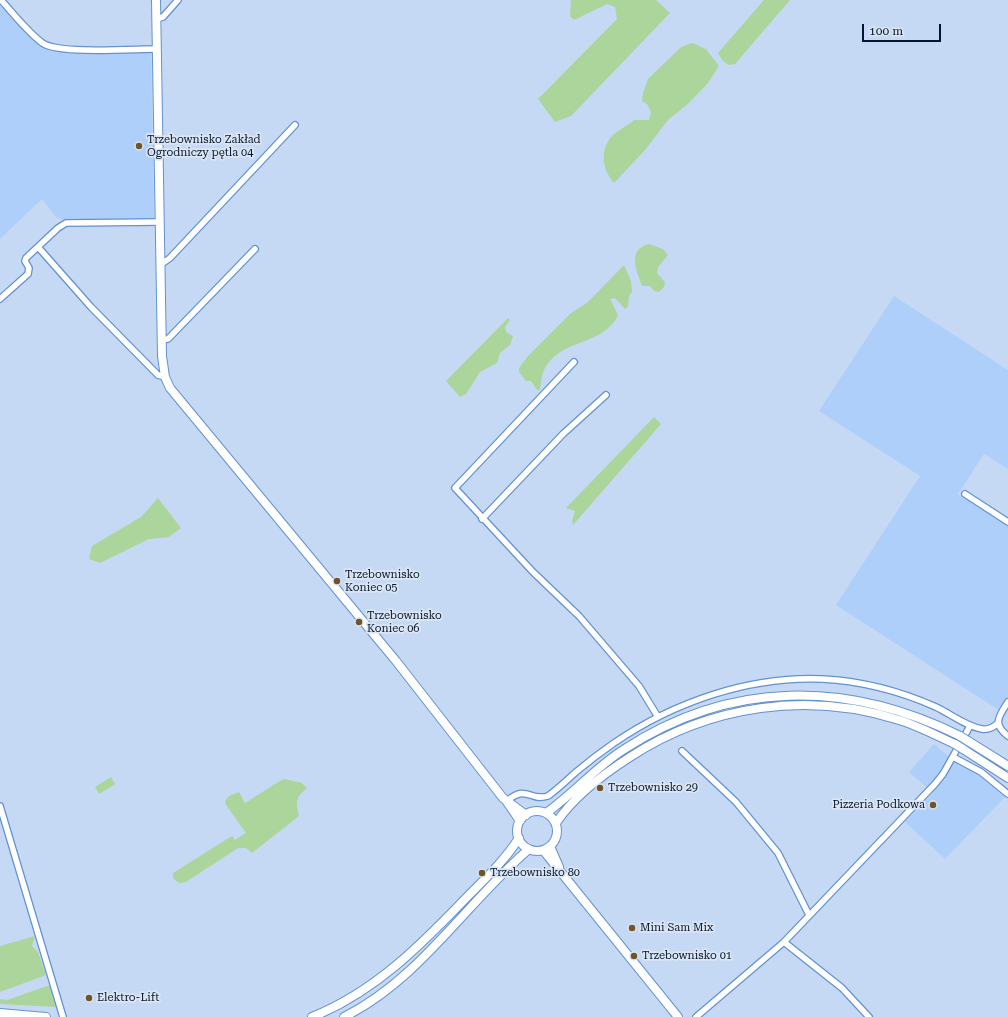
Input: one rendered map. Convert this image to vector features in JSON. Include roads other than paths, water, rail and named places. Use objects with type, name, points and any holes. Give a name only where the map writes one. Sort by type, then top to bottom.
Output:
[{"type":"main road","points":[[156,0],[161,340],[165,377],[170,388],[181,404],[318,566],[507,801],[520,821]]},
{"type":"main road","points":[[546,813],[591,774],[639,740],[686,717],[734,702],[778,696],[824,696],[844,698],[875,704],[907,713],[960,736],[1008,766]]},
{"type":"main road","points":[[344,1017],[383,993],[431,950],[529,849],[546,848],[556,836],[556,823],[576,800],[599,779],[648,746],[705,720],[742,710],[777,706],[802,705],[851,709],[900,720],[955,744],[1008,778]]},
{"type":"main road","points":[[507,801],[526,814]]},
{"type":"main road","points":[[529,849],[519,838],[518,827],[520,821],[526,814],[536,811],[546,813],[556,823]]},
{"type":"main road","points":[[312,1017],[340,1005],[375,983],[431,935],[506,856],[519,838]]},
{"type":"main road","points":[[546,848],[559,868],[678,1017]]},
{"type":"main road","points":[[375,983],[382,983],[384,986],[383,993]]},
{"type":"main road","points":[[0,1013],[46,1017]]},
{"type":"street","points":[[1,0],[40,41],[54,47],[157,49]]},
{"type":"street","points":[[156,19],[163,17],[178,0]]},
{"type":"street","points":[[160,265],[170,258],[295,125]]},
{"type":"street","points":[[0,299],[28,274],[30,268],[25,261],[26,258],[58,228],[66,224],[160,222]]},
{"type":"street","points":[[38,247],[91,307],[158,375],[165,377]]},
{"type":"street","points":[[161,340],[168,339],[255,249]]},
{"type":"street","points":[[574,362],[455,488],[482,519],[533,572],[579,616],[639,686],[658,717]]},
{"type":"street","points":[[482,519],[563,434],[606,395]]},
{"type":"street","points":[[965,494],[1008,522]]},
{"type":"street","points":[[507,801],[515,794],[520,793],[541,797],[548,796],[615,742],[658,717],[696,701],[741,687],[793,679],[822,679],[878,686],[907,695],[952,714],[970,726],[984,730],[998,723]]},
{"type":"street","points":[[1008,702],[1000,715],[998,723],[1000,729],[1008,736]]},
{"type":"street","points":[[696,1017],[784,942],[936,784],[970,726]]},
{"type":"street","points":[[682,751],[736,802],[778,853],[809,915]]},
{"type":"street","points":[[953,757],[981,772],[1008,794]]},
{"type":"street","points":[[0,806],[63,1017]]},
{"type":"street","points":[[784,942],[842,988],[869,1017]]},
{"type":"place","name":"Trzebownisko Zakład Ogrodniczy pętla 04","points":[[139,146]]},
{"type":"place","name":"Trzebownisko Koniec 05","points":[[337,581]]},
{"type":"place","name":"Trzebownisko Koniec 06","points":[[359,622]]},
{"type":"place","name":"Trzebownisko 29","points":[[600,788]]},
{"type":"place","name":"Pizzeria Podkowa","points":[[933,805]]},
{"type":"place","name":"Trzebownisko 80","points":[[482,873]]},
{"type":"place","name":"Mini Sam Mix","points":[[632,928]]},
{"type":"place","name":"Trzebownisko 01","points":[[634,956]]},
{"type":"place","name":"Elektro-Lift","points":[[89,998]]}]
